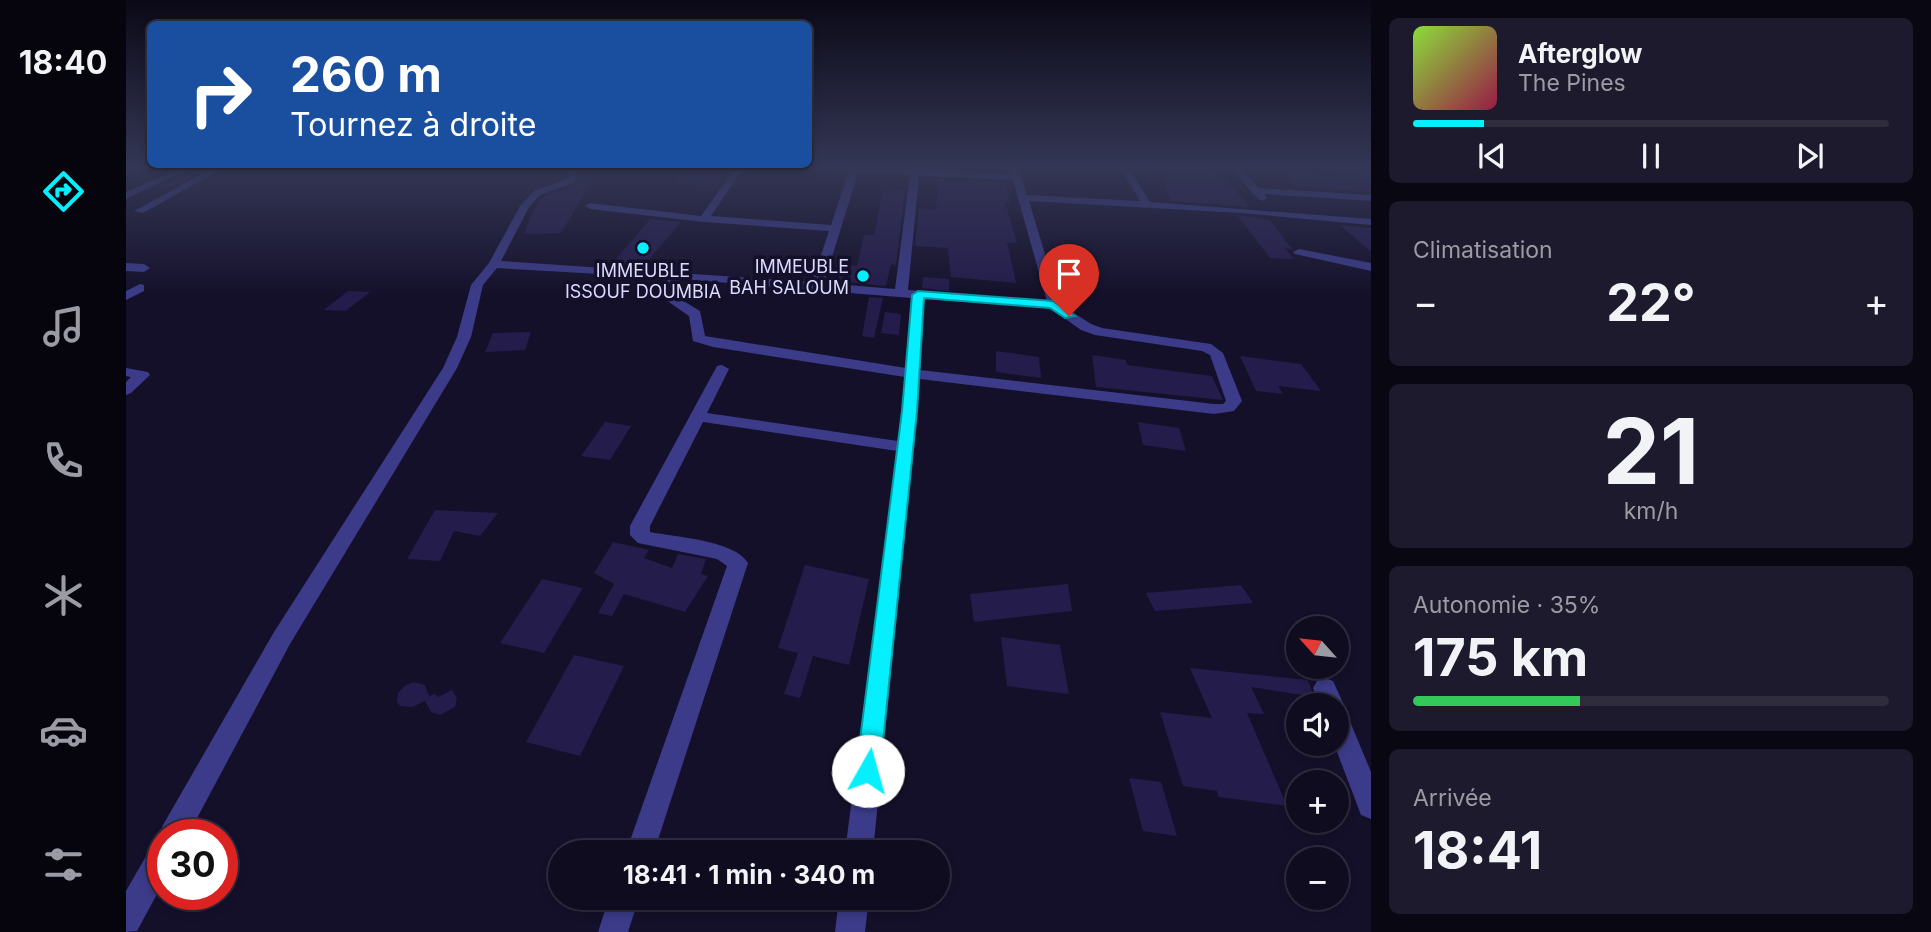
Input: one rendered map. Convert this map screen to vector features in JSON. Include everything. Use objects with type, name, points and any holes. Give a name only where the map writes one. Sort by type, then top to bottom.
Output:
[{"type":"street","points":[[182,819],[282,638],[450,368],[464,337],[477,285],[494,264],[523,210]]},
{"type":"street","points":[[629,210],[704,219],[835,228]]},
{"type":"street","points":[[704,219],[710,210]]},
{"type":"street","points":[[817,285],[839,210]]},
{"type":"street","points":[[860,840],[913,374],[909,294],[913,210]]},
{"type":"street","points":[[1026,210],[1041,266],[1055,303],[1053,305]]},
{"type":"street","points":[[1226,210],[1371,222]]},
{"type":"street","points":[[1273,210],[1276,214]]},
{"type":"street","points":[[1299,252],[1371,267]]},
{"type":"street","points":[[494,264],[678,275],[817,285],[1053,305],[1086,327],[1100,332],[1206,346],[1216,353],[1234,401],[1228,408],[1214,409],[913,374],[781,355],[698,338],[695,314],[669,298],[667,288],[678,275]]},
{"type":"street","points":[[126,267],[144,268]]},
{"type":"street","points":[[126,296],[140,288]]},
{"type":"street","points":[[644,840],[738,563],[722,553],[645,538],[640,535],[640,526],[722,369]]},
{"type":"street","points":[[126,372],[143,375],[126,390]]},
{"type":"street","points":[[698,416],[906,447]]},
{"type":"street","points":[[1349,750],[1371,806]]},
{"type":"street","points":[[126,920],[147,883]]},
{"type":"street","points":[[613,932],[620,910]]},
{"type":"street","points":[[850,932],[853,910]]},
{"type":"building","points":[[534,210],[575,210],[561,233],[524,234]]},
{"type":"building","points":[[879,210],[903,210],[896,265],[891,264],[886,286],[836,281],[841,265],[857,266],[864,235],[874,235]]},
{"type":"building","points":[[919,210],[1007,210],[1017,243],[1007,242],[1016,283],[951,277],[948,248],[915,246]]},
{"type":"building","points":[[1237,215],[1270,220],[1292,249],[1284,248],[1294,259],[1270,258]]},
{"type":"building","points":[[650,219],[681,222],[642,268],[610,266]]},
{"type":"building","points":[[1340,225],[1371,228],[1371,252]]},
{"type":"building","points":[[923,277],[949,279],[949,291],[922,288]]},
{"type":"building","points":[[348,291],[370,292],[346,311],[324,310]]},
{"type":"building","points":[[869,297],[883,298],[874,338],[862,336]]},
{"type":"building","points":[[885,312],[901,314],[899,335],[881,333]]},
{"type":"building","points":[[531,332],[525,350],[485,352],[493,333]]},
{"type":"building","points":[[996,351],[1039,357],[1041,378],[996,372]]},
{"type":"building","points":[[1092,355],[1126,360],[1127,365],[1212,376],[1223,400],[1096,387]]},
{"type":"building","points":[[1240,356],[1301,364],[1321,391],[1278,386],[1283,394],[1256,391]]},
{"type":"building","points":[[605,422],[631,426],[610,460],[581,456]]},
{"type":"building","points":[[1138,422],[1179,428],[1186,451],[1143,445]]},
{"type":"building","points":[[435,510],[498,513],[480,536],[454,531],[440,561],[407,559]]},
{"type":"building","points":[[613,542],[649,550],[644,558],[672,568],[678,554],[706,559],[701,574],[708,576],[685,612],[624,594],[612,616],[598,613],[614,584],[594,573]]},
{"type":"building","points":[[805,565],[869,579],[849,665],[813,656],[800,698],[784,694],[798,653],[778,648]]},
{"type":"building","points":[[542,579],[583,588],[544,653],[500,643]]},
{"type":"building","points":[[1068,584],[1072,611],[974,622],[970,594]]},
{"type":"building","points":[[1241,585],[1253,603],[1155,611],[1146,593]]},
{"type":"building","points":[[1001,637],[1060,645],[1069,694],[1007,686]]},
{"type":"building","points":[[574,655],[624,666],[580,756],[526,742]]},
{"type":"building","points":[[1190,668],[1308,680],[1313,693],[1289,693],[1251,687],[1264,714],[1247,713],[1286,806],[1219,797],[1217,791],[1183,786],[1160,712],[1212,718]]},
{"type":"building","points":[[414,682],[425,685],[429,696],[435,694],[438,697],[452,690],[457,698],[455,707],[440,715],[431,712],[425,701],[412,707],[400,706],[397,702],[398,693]]},
{"type":"building","points":[[1129,778],[1161,782],[1177,836],[1143,831]]},
{"type":"place","name":"IMMEUBLE ISSOUF DOUMBIA","points":[[643,248]]},
{"type":"place","name":"IMMEUBLE BAH SALOUM","points":[[863,276]]},
{"type":"route","points":[[868,771],[910,411],[918,295],[1053,305],[1069,316]]}]
